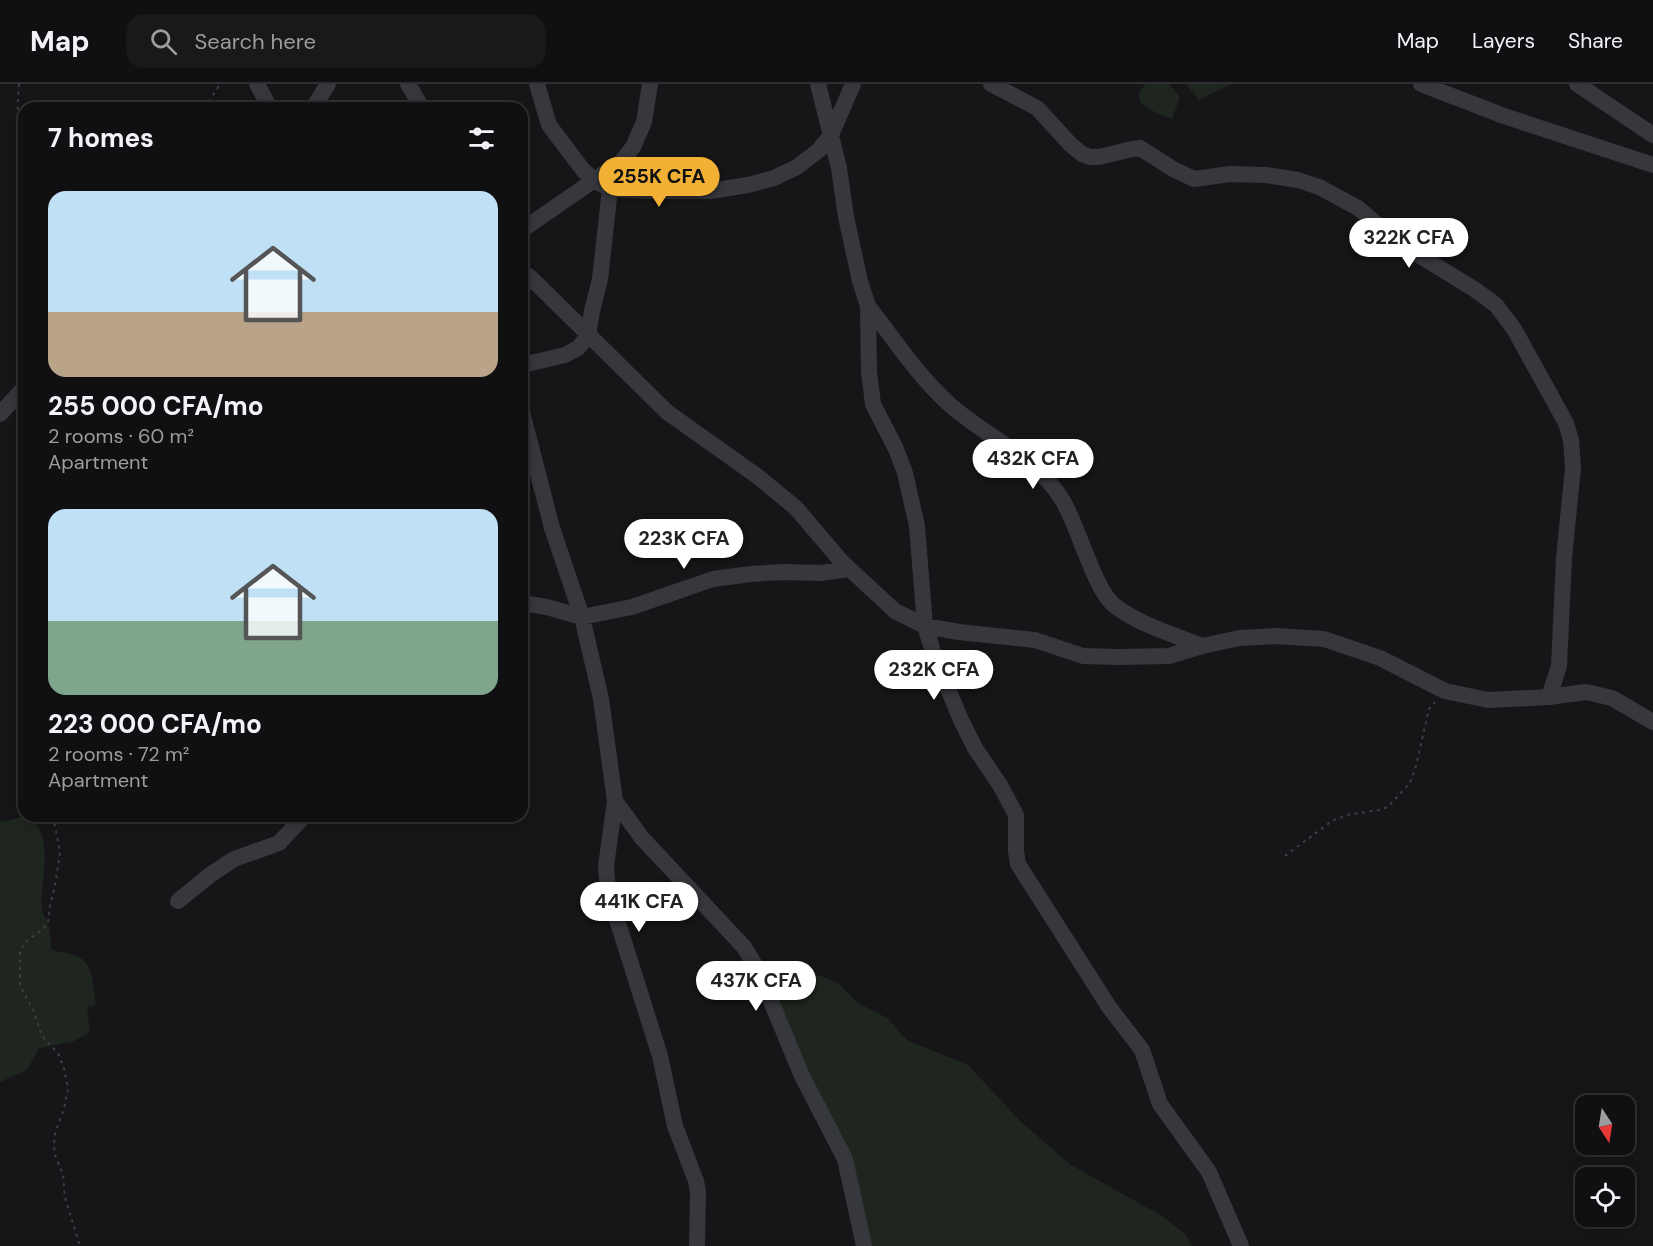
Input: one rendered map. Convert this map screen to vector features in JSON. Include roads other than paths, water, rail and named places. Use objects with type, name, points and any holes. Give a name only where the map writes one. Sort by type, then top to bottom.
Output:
[{"type":"street","points":[[257,84],[267,102]]},
{"type":"street","points":[[317,102],[328,84]]},
{"type":"street","points":[[408,84],[418,102]]},
{"type":"street","points":[[537,84],[549,125],[583,170],[595,181],[610,189],[710,191],[774,178],[797,167],[819,150],[831,135],[854,84]]},
{"type":"street","points":[[528,364],[565,355],[578,348],[588,336],[600,279],[610,189],[618,166],[633,147],[644,122],[650,84]]},
{"type":"street","points":[[818,84],[831,135],[860,281],[868,306],[869,372],[873,404],[896,448],[905,473],[917,526],[926,626],[935,658],[975,748],[1000,785],[1016,815],[1018,864],[1109,1007],[1142,1050],[1160,1104],[1209,1172],[1241,1246]]},
{"type":"street","points":[[991,84],[1037,108],[1071,145],[1090,157],[1140,148],[1194,179],[1230,174],[1266,175],[1298,180],[1318,187],[1358,208],[1399,243],[1496,305],[1514,329],[1566,423],[1571,440],[1573,468],[1564,558],[1559,666],[1549,697]]},
{"type":"street","points":[[1421,84],[1504,116],[1653,165]]},
{"type":"street","points":[[1577,84],[1653,135]]},
{"type":"street","points":[[528,226],[604,173],[618,166]]},
{"type":"street","points":[[528,276],[667,412],[757,476],[796,508],[849,569],[895,611],[926,626],[1035,640],[1083,656],[1169,656],[1240,638],[1276,636],[1324,639],[1380,658],[1445,690],[1488,700],[1549,697],[1586,692],[1612,698],[1653,722]]},
{"type":"street","points":[[868,306],[934,390],[960,413],[1028,460],[1048,481],[1076,525],[1102,590],[1114,605],[1140,621],[1202,646]]},
{"type":"street","points":[[0,414],[18,394]]},
{"type":"street","points":[[528,435],[550,519],[582,617],[601,699],[615,801],[606,866],[608,891],[660,1056],[675,1126],[696,1181],[698,1192],[697,1246]]},
{"type":"street","points":[[528,604],[582,617],[632,607],[713,579],[784,572],[821,573],[849,569]]},
{"type":"street","points":[[615,801],[642,838],[744,947],[758,970],[802,1076],[842,1151],[864,1246]]},
{"type":"street","points":[[178,901],[234,859],[279,843],[298,822]]}]
